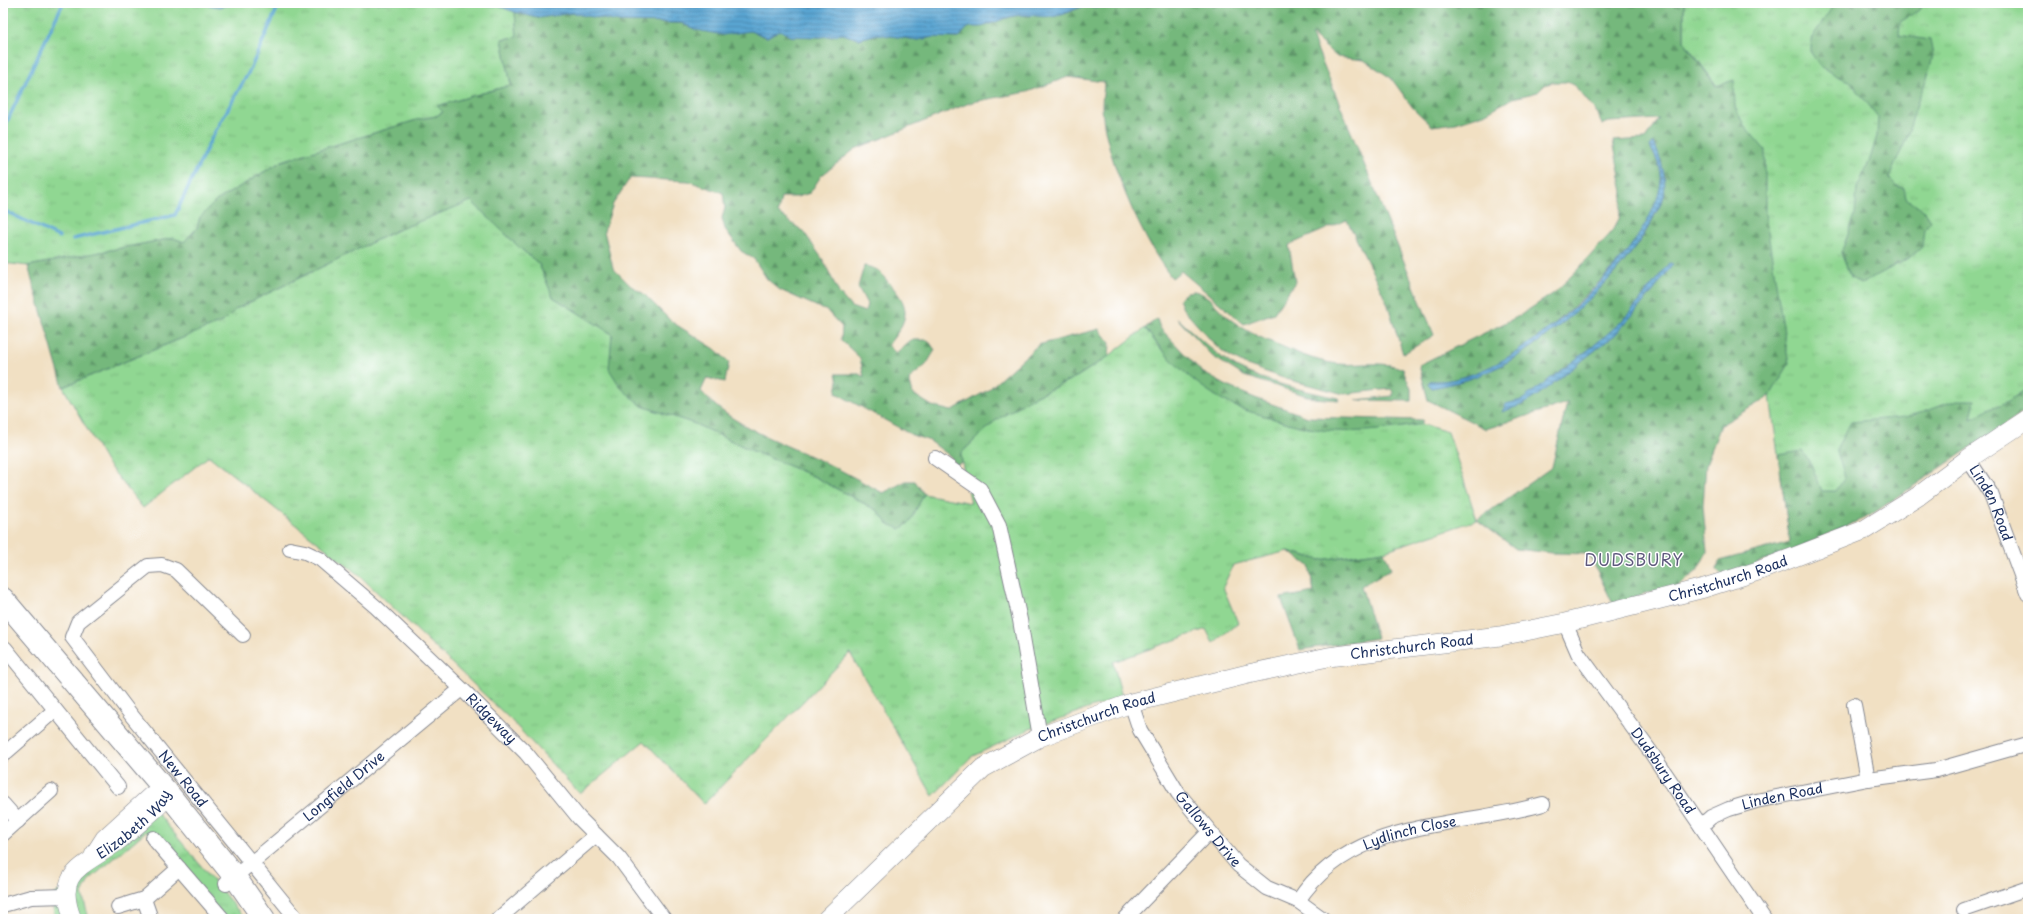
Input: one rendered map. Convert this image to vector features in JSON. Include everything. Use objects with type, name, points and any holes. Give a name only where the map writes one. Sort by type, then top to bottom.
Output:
[{"type":"main road","name":"Christchurch Road","points":[[827,919],[983,768],[1040,736],[1131,703],[1248,674],[1328,657],[1500,636],[1565,622],[1711,586],[1758,571],[1864,530],[1917,497],[1968,459],[2028,419]]},
{"type":"main road","points":[[3,599],[47,652],[106,738],[159,797],[263,919]]},
{"type":"street","points":[[935,458],[980,489],[999,525],[1020,620],[1040,736]]},
{"type":"street","name":"Linden Road","points":[[1968,459],[1994,501],[2028,594]]},
{"type":"street","name":"Ridgeway","points":[[290,549],[305,552],[320,559],[376,607],[526,753],[579,818],[619,858],[664,919]]},
{"type":"street","name":"New Road","points":[[243,635],[176,570],[162,565],[148,566],[136,575],[78,622],[72,637],[132,716],[297,919]]},
{"type":"street","name":"Dudsbury Road","points":[[1565,622],[1578,653],[1650,751],[1764,919]]},
{"type":"street","points":[[5,648],[118,787]]},
{"type":"street","name":"Longfield Drive","points":[[230,880],[461,689]]},
{"type":"street","name":"Gallows Drive","points":[[1131,703],[1140,730],[1178,793],[1238,865],[1267,888],[1298,902],[1322,919]]},
{"type":"street","points":[[1854,704],[1868,779]]},
{"type":"street","points":[[3,755],[55,710]]},
{"type":"street","name":"Linden Road","points":[[1700,826],[1711,817],[1729,809],[1756,801],[1868,779],[1942,768],[2028,744]]},
{"type":"street","points":[[3,834],[51,791]]},
{"type":"street","name":"Elizabeth Way","points":[[73,919],[68,906],[67,896],[69,880],[91,858],[115,844],[159,797]]},
{"type":"street","points":[[3,804],[18,821]]},
{"type":"street","name":"Lydlinch Close","points":[[1298,902],[1306,890],[1320,875],[1353,851],[1396,832],[1426,825],[1521,810],[1542,804]]},
{"type":"street","points":[[1125,919],[1209,832]]},
{"type":"street","points":[[498,919],[596,835]]},
{"type":"street","points":[[153,838],[223,919]]},
{"type":"street","points":[[118,907],[144,899],[178,868]]},
{"type":"street","points":[[1964,910],[2028,888]]},
{"type":"street","points":[[3,905],[31,897],[67,896]]},
{"type":"street","points":[[144,899],[151,919]]},
{"type":"green space","points":[[3,3],[195,3],[199,5],[242,3],[475,3],[481,5],[498,6],[515,12],[517,37],[502,39],[511,85],[437,106],[443,112],[436,116],[420,119],[282,161],[216,201],[200,217],[197,228],[184,242],[173,238],[28,266],[3,263]]},
{"type":"green space","points":[[1111,3],[1684,3],[1684,41],[1716,86],[1734,80],[1735,107],[1744,125],[1765,150],[1765,214],[1789,364],[1770,396],[1721,425],[1706,464],[1703,506],[1707,552],[1697,571],[1674,590],[1646,593],[1613,604],[1589,554],[1552,553],[1516,549],[1477,520],[1552,467],[1567,403],[1486,429],[1428,400],[1419,365],[1519,316],[1554,293],[1580,267],[1610,234],[1619,219],[1623,192],[1613,141],[1645,139],[1659,119],[1609,122],[1602,125],[1598,114],[1575,86],[1567,82],[1553,82],[1545,85],[1538,92],[1513,98],[1484,114],[1456,123],[1432,126],[1413,108],[1391,78],[1364,60],[1337,57],[1311,34],[1434,335],[1403,354],[1387,302],[1347,220],[1289,245],[1295,282],[1274,313],[1244,324],[1181,271],[1172,278],[1149,243],[1137,220],[1117,171],[1104,125],[1102,106],[1104,82],[1068,77],[1027,92],[972,102],[855,149],[821,176],[810,193],[797,197],[781,197],[778,213],[804,232],[823,260],[839,293],[851,307],[865,312],[867,304],[858,287],[864,266],[874,268],[879,271],[902,300],[905,314],[904,321],[888,345],[896,353],[911,340],[928,340],[935,350],[926,365],[909,379],[913,394],[932,406],[951,411],[988,390],[1038,345],[1099,329],[1110,343],[1109,356],[1078,376],[1030,399],[995,421],[961,453],[962,462],[956,465],[950,456],[930,441],[912,435],[836,393],[838,381],[836,374],[859,374],[864,377],[860,358],[841,340],[842,327],[827,311],[780,290],[767,279],[754,259],[741,251],[725,229],[722,218],[725,208],[723,193],[688,181],[630,178],[613,204],[604,231],[613,268],[631,286],[644,294],[672,322],[715,349],[729,362],[725,382],[707,378],[701,391],[726,414],[742,424],[833,466],[883,493],[906,481],[915,481],[924,494],[909,523],[900,529],[887,523],[878,511],[813,476],[753,451],[695,424],[642,406],[621,388],[609,369],[612,334],[553,297],[539,264],[471,201],[395,231],[236,309],[224,321],[63,387],[28,266],[173,238],[184,242],[197,228],[200,217],[216,201],[282,161],[420,119],[436,116],[443,112],[437,106],[511,85],[502,39],[517,37],[515,12],[538,18],[571,13],[620,22],[681,23],[697,30],[750,31],[767,37],[780,30],[790,36],[821,37],[843,34],[859,39],[877,34],[918,40],[933,37],[958,38],[966,29],[970,27],[982,27],[1005,18],[1015,16],[1025,15],[1052,17],[1063,15],[1082,7],[1100,7]],"holes":[[[1650,146],[1661,160],[1664,196],[1662,203],[1629,256],[1610,278],[1566,320],[1521,354],[1500,366],[1475,377],[1431,388],[1428,384],[1430,381],[1453,379],[1476,373],[1498,363],[1520,350],[1560,319],[1595,286],[1629,250],[1644,229],[1658,198],[1661,173]],[[1669,263],[1672,264],[1655,289],[1616,334],[1538,395],[1524,404],[1506,404],[1522,400],[1592,347],[1620,323],[1639,302]]]},
{"type":"green space","points":[[1684,3],[2028,3],[2028,409],[1790,542],[1770,396],[1740,138],[1717,86],[1684,41]]},
{"type":"green space","points":[[1835,3],[1925,3],[1918,11],[1900,22],[1899,35],[1930,40],[1933,55],[1927,79],[1918,100],[1906,140],[1889,178],[1897,186],[1904,188],[1906,198],[1925,212],[1931,221],[1924,229],[1922,247],[1911,257],[1861,284],[1851,278],[1841,253],[1855,215],[1857,188],[1869,162],[1877,136],[1878,117],[1851,82],[1821,67],[1811,53],[1811,39]]},
{"type":"green space","points":[[471,200],[520,248],[539,264],[553,297],[612,334],[612,349],[642,406],[695,424],[753,451],[813,476],[878,511],[887,523],[909,523],[924,494],[971,503],[960,454],[995,421],[1030,399],[1078,376],[1109,356],[1145,328],[1159,347],[1183,371],[1214,394],[1239,408],[1307,428],[1402,427],[1421,424],[1448,432],[1477,520],[1384,551],[1320,560],[1288,551],[1233,565],[1223,587],[1238,623],[1213,643],[1206,629],[1113,662],[1122,697],[1030,729],[971,757],[933,796],[850,653],[704,804],[644,741],[580,794],[510,719],[360,576],[209,456],[143,508],[106,462],[63,387],[224,321],[236,309],[395,231]]},
{"type":"green space","points":[[1187,292],[1199,292],[1209,298],[1230,319],[1248,331],[1303,355],[1330,363],[1380,364],[1396,366],[1403,369],[1411,389],[1411,401],[1356,400],[1393,396],[1393,392],[1391,389],[1344,394],[1286,379],[1244,364],[1228,355],[1215,345],[1183,309],[1179,299]]},
{"type":"green space","points":[[1176,317],[1213,351],[1238,368],[1273,382],[1300,390],[1338,398],[1339,400],[1314,398],[1244,376],[1212,356]]},
{"type":"green space","points":[[1157,319],[1160,328],[1202,372],[1229,387],[1255,398],[1308,417],[1423,420],[1421,424],[1388,429],[1333,431],[1301,426],[1239,408],[1198,384],[1164,352],[1145,328]]},
{"type":"green space","points":[[2028,388],[2028,409],[1869,516],[1797,548],[1723,576],[1717,570],[1719,561],[1790,542],[1778,455],[1802,451],[1811,464],[1822,491],[1836,491],[1845,477],[1836,449],[1851,422],[1904,417],[1924,412],[1956,400],[1975,400],[1971,418],[2008,401]]},
{"type":"green space","points":[[1288,551],[1320,560],[1384,551],[1391,569],[1361,586],[1377,638],[1300,650],[1281,598],[1314,592],[1309,566]]},
{"type":"green space","points":[[155,810],[245,919],[223,919],[146,831],[89,880],[82,894],[89,919],[55,919],[51,897]]},
{"type":"water","points":[[196,3],[242,3],[219,7]]},
{"type":"water","points":[[475,3],[1111,3],[1100,7],[1082,7],[1056,16],[1048,17],[1020,15],[1010,17],[982,27],[970,27],[963,32],[959,38],[933,37],[918,40],[877,34],[859,39],[843,34],[821,37],[790,36],[780,30],[767,37],[750,31],[723,35],[697,30],[681,23],[620,22],[571,13],[538,18],[498,6],[481,5]]},
{"type":"water","points":[[1654,143],[1664,175],[1665,189],[1663,198],[1644,234],[1629,256],[1610,278],[1589,300],[1566,320],[1521,354],[1483,374],[1458,382],[1431,388],[1428,384],[1430,381],[1462,378],[1505,359],[1562,318],[1590,293],[1616,265],[1638,236],[1653,208],[1661,182],[1661,172],[1650,146]]},
{"type":"water","points":[[1669,263],[1673,264],[1655,289],[1616,334],[1538,395],[1524,404],[1502,412],[1506,404],[1522,400],[1592,347],[1620,323],[1639,302]]},
{"type":"waterway","points":[[3,130],[63,3]]},
{"type":"waterway","points":[[73,239],[175,215],[212,137],[250,70],[277,9]]},
{"type":"waterway","points":[[3,210],[59,237]]},
{"type":"district","name":"DUDSBURY","points":[[1634,560]]}]
